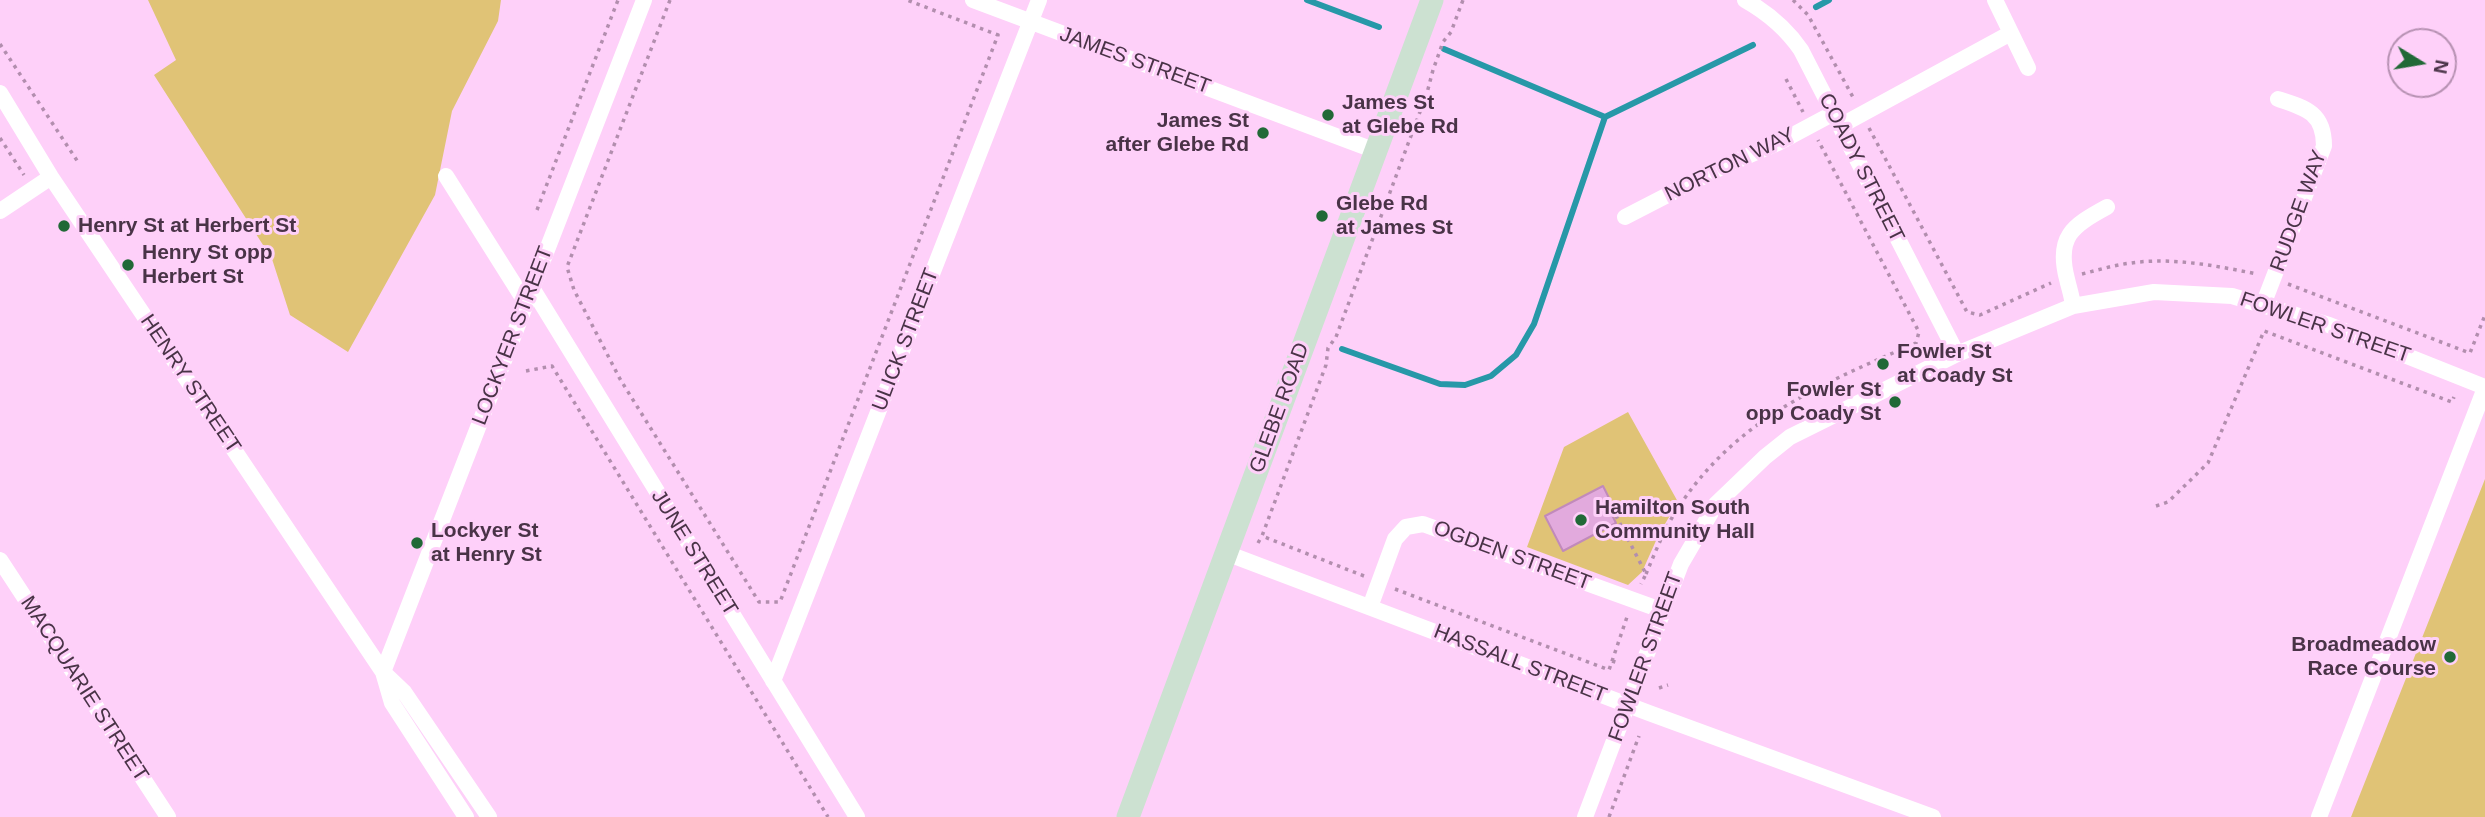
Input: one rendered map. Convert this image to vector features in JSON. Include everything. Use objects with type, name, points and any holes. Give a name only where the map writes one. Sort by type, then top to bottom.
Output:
[{"type":"main road","name":"GLEBE ROAD","points":[[1128,817],[1432,0]]},
{"type":"street","name":"LOCKYER STREET","points":[[383,672],[644,0]]},
{"type":"street","name":"JAMES STREET","points":[[973,0],[1376,151]]},
{"type":"street","name":"ULICK STREET","points":[[773,681],[1039,0]]},
{"type":"street","name":"COADY STREET","points":[[1745,0],[1763,10],[1790,34],[1957,354]]},
{"type":"street","points":[[1995,0],[2009,34],[2028,68]]},
{"type":"street","name":"NORTON WAY","points":[[1626,217],[1811,125],[1862,114],[2009,34]]},
{"type":"street","name":"HENRY STREET","points":[[0,93],[51,177],[383,672],[404,691],[489,817]]},
{"type":"street","name":"RUDGE WAY","points":[[2263,305],[2324,146],[2320,123],[2311,112],[2278,99]]},
{"type":"street","name":"JUNE STREET","points":[[446,176],[529,296],[857,817]]},
{"type":"street","points":[[0,211],[51,177]]},
{"type":"street","points":[[2073,306],[2062,259],[2068,233],[2080,221],[2107,207]]},
{"type":"street","name":"FOWLER STREET","points":[[1586,817],[1629,705],[1661,610],[1691,544],[1716,504],[1790,437],[1957,354],[2073,306],[2154,292],[2232,296],[2329,325],[2485,387]]},
{"type":"street","points":[[2319,817],[2485,387]]},
{"type":"street","name":"OGDEN STREET","points":[[1370,607],[1395,539],[1406,527],[1423,524],[1661,610]]},
{"type":"street","name":"HASSALL STREET","points":[[1226,553],[1933,817]]},
{"type":"street","name":"MACQUARIE STREET","points":[[0,560],[168,817]]},
{"type":"street","name":"HENRY STREET","points":[[383,672],[392,703],[466,817]]},
{"type":"path","points":[[537,210],[618,0]]},
{"type":"path","points":[[670,0],[566,267],[574,290],[620,379],[759,602],[780,602],[998,35],[907,0]]},
{"type":"path","points":[[1258,543],[1326,365],[1328,348],[1336,337],[1427,93],[1443,42],[1451,32],[1463,0]]},
{"type":"path","points":[[1793,0],[1808,15],[1967,312],[1980,315],[2066,278],[2132,262],[2214,265],[2273,279],[2470,353]]},
{"type":"path","points":[[0,44],[78,162]]},
{"type":"path","points":[[1640,586],[1674,516],[1693,488],[1722,454],[1791,401],[1829,381],[1916,343],[1919,332],[1786,79]]},
{"type":"path","points":[[1355,122],[1357,116]]},
{"type":"path","points":[[0,138],[25,177]]},
{"type":"path","points":[[2464,358],[2470,353],[2485,315]]},
{"type":"path","points":[[2156,506],[2168,502],[2208,463],[2264,331],[2452,402],[2454,397]]},
{"type":"path","points":[[526,371],[552,366],[828,817]]},
{"type":"path","points":[[1612,508],[1646,574]]},
{"type":"path","points":[[1262,536],[1368,577]]},
{"type":"path","points":[[1389,587],[1608,673],[1626,627],[1627,617]]},
{"type":"path","points":[[1612,660],[1619,663]]},
{"type":"path","points":[[1659,688],[1668,685]]},
{"type":"path","points":[[1609,817],[1639,736]]},
{"type":"shaded area","points":[[148,0],[501,0],[498,21],[452,111],[435,195],[348,352],[290,315],[272,259],[154,75],[176,60]]},
{"type":"shaded area","points":[[1628,412],[1678,502],[1659,534],[1642,572],[1628,585],[1527,547],[1564,447]]},
{"type":"shaded area","name":"Broadmeadow Race Course","points":[[2485,479],[2485,817],[2351,817]]},
{"type":"building","name":"Hamilton South Community Hall","points":[[1603,486],[1612,504],[1608,507],[1616,523],[1563,551],[1545,516]]},
{"type":"waterway","points":[[1307,0],[1379,27]]},
{"type":"waterway","points":[[1816,7],[1829,0]]},
{"type":"waterway","points":[[1342,349],[1440,384],[1465,385],[1491,376],[1516,355],[1534,324],[1605,117],[1753,45]]},
{"type":"waterway","points":[[1444,49],[1605,117]]},
{"type":"place","name":"James St at Glebe Rd","points":[[1328,115]]},
{"type":"place","name":"James St after Glebe Rd","points":[[1263,133]]},
{"type":"place","name":"Glebe Rd at James St","points":[[1322,216]]},
{"type":"place","name":"Henry St at Herbert St","points":[[64,226]]},
{"type":"place","name":"Henry St opp Herbert St","points":[[128,265]]},
{"type":"place","name":"Fowler St at Coady St","points":[[1883,364]]},
{"type":"place","name":"Fowler St opp Coady St","points":[[1895,402]]},
{"type":"place","name":"Hamilton South Community Hall","points":[[1581,520]]},
{"type":"place","name":"Lockyer St at Henry St","points":[[417,543]]},
{"type":"place","name":"Broadmeadow Race Course","points":[[2450,657]]}]
